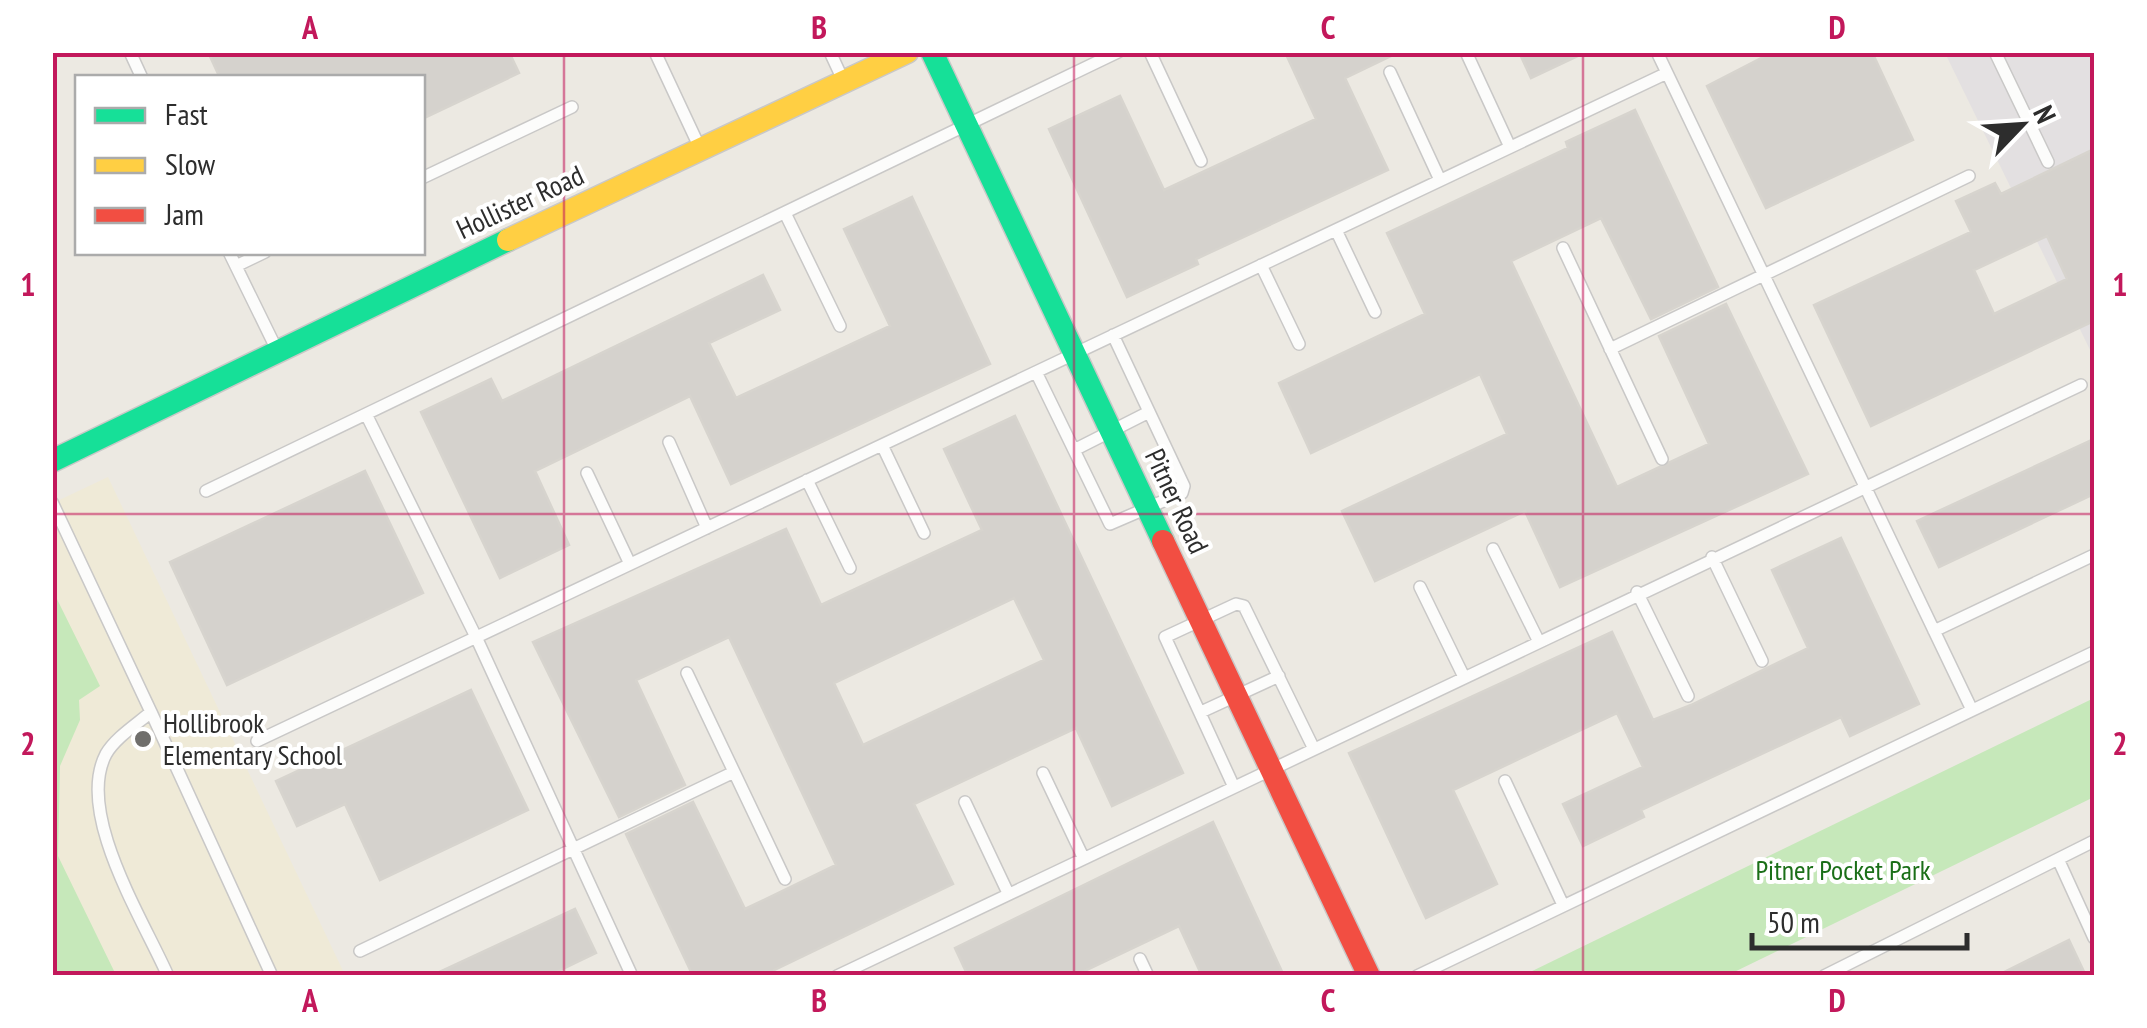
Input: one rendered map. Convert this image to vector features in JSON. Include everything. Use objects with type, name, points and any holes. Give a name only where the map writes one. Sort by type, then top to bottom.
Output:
[{"type":"street","name":"Hollister Road","points":[[52,461],[277,350],[907,52]]},
{"type":"street","name":"Pitner Road","points":[[932,52],[1370,976]]},
{"type":"lane","points":[[130,52],[141,75]]},
{"type":"lane","points":[[655,52],[701,150]]},
{"type":"lane","points":[[830,52],[844,82]]},
{"type":"lane","points":[[206,491],[1118,52]]},
{"type":"lane","points":[[1150,52],[1201,161]]},
{"type":"lane","points":[[1466,52],[1510,147]]},
{"type":"lane","points":[[1998,53],[2048,162]]},
{"type":"lane","points":[[1662,54],[1972,710]]},
{"type":"lane","points":[[1390,72],[1440,180]]},
{"type":"lane","points":[[258,741],[1668,73]]},
{"type":"lane","points":[[425,177],[572,107]]},
{"type":"lane","points":[[1610,349],[1969,176]]},
{"type":"lane","points":[[785,212],[840,326]]},
{"type":"lane","points":[[1336,230],[1375,312]]},
{"type":"lane","points":[[1563,248],[1662,458]]},
{"type":"lane","points":[[230,255],[277,350]]},
{"type":"lane","points":[[236,266],[258,255]]},
{"type":"lane","points":[[1261,265],[1299,344]]},
{"type":"lane","points":[[1036,372],[1110,524],[1182,494],[1184,486],[1113,336]]},
{"type":"lane","points":[[836,976],[1864,484],[2081,385]]},
{"type":"lane","points":[[1074,450],[1149,412]]},
{"type":"lane","points":[[366,414],[476,637],[632,976]]},
{"type":"lane","points":[[668,442],[708,528]]},
{"type":"lane","points":[[882,445],[924,533]]},
{"type":"lane","points":[[587,473],[630,564]]},
{"type":"lane","points":[[808,480],[850,568]]},
{"type":"lane","points":[[52,502],[272,976]]},
{"type":"lane","points":[[1493,549],[1538,640]]},
{"type":"lane","points":[[1934,631],[2094,554]]},
{"type":"lane","points":[[1712,557],[1762,660]]},
{"type":"lane","points":[[1420,586],[1463,675]]},
{"type":"lane","points":[[1637,592],[1688,696]]},
{"type":"lane","points":[[1233,785],[1164,637],[1236,604],[1244,606],[1313,747]]},
{"type":"lane","points":[[1416,976],[2094,652]]},
{"type":"lane","points":[[687,673],[785,878]]},
{"type":"lane","points":[[1201,712],[1279,676]]},
{"type":"lane","points":[[151,712],[108,751],[95,784],[99,820],[168,976]]},
{"type":"lane","points":[[360,952],[734,772]]},
{"type":"lane","points":[[1042,773],[1083,857]]},
{"type":"lane","points":[[1505,781],[1563,905]]},
{"type":"lane","points":[[965,802],[1008,893]]},
{"type":"lane","points":[[1824,976],[2094,841]]},
{"type":"lane","points":[[2058,859],[2094,938]]},
{"type":"lane","points":[[1140,959],[1148,976]]},
{"type":"shaded area","points":[[1945,53],[2094,53],[2094,358]]},
{"type":"shaded area","name":"Hollibrook Elementary School","points":[[108,477],[345,975],[53,976],[53,503]]},
{"type":"green space","points":[[52,589],[100,686],[79,700],[80,720],[60,766],[58,856],[116,975],[53,975]]},
{"type":"green space","name":"Pitner Pocket Park","points":[[2094,698],[2094,797],[1728,975],[1524,975]]},
{"type":"building","points":[[208,52],[509,52],[519,73],[425,118],[425,75],[219,75]]},
{"type":"building","points":[[1285,52],[1399,52],[1345,78],[1388,170],[1196,259],[1198,264],[1127,297],[1049,129],[1120,96],[1164,190],[1316,119]]},
{"type":"building","points":[[1519,52],[1586,52],[1531,78]]},
{"type":"building","points":[[1773,52],[1872,52],[1913,140],[1766,208],[1707,86]]},
{"type":"building","points":[[1635,110],[1718,287],[1651,319],[1601,218],[1511,261],[1617,487],[1709,444],[1659,336],[1726,304],[1808,474],[1560,587],[1525,511],[1375,581],[1342,511],[1507,434],[1480,374],[1311,453],[1279,383],[1425,314],[1387,233],[1568,148],[1566,142]]},
{"type":"building","points":[[2094,149],[2094,321],[1871,426],[1814,305],[1971,232],[1956,201],[1995,183],[2001,194]],"holes":[[[2047,236],[2067,279],[1994,314],[1974,270]]]},
{"type":"building","points":[[912,197],[990,364],[731,484],[690,396],[535,471],[569,545],[500,578],[421,412],[491,379],[502,401],[763,275],[780,310],[709,343],[736,398],[890,326],[844,229]]},
{"type":"building","points":[[1015,416],[1183,773],[1112,806],[1076,728],[914,804],[953,884],[774,970],[777,976],[693,976],[626,834],[693,802],[745,909],[836,865],[729,637],[636,680],[685,785],[619,817],[533,642],[786,529],[821,605],[982,530],[944,449]],"holes":[[[1014,598],[1044,660],[863,745],[834,683]]]},
{"type":"building","points":[[2094,439],[2094,494],[1939,567],[1917,521]]},
{"type":"building","points":[[365,471],[423,593],[227,685],[170,562]]},
{"type":"building","points":[[1841,538],[1919,704],[1850,736],[1841,717],[1641,810],[1644,817],[1583,846],[1563,804],[1643,767],[1617,713],[1453,790],[1497,884],[1426,918],[1349,753],[1612,632],[1653,720],[1691,705],[1808,648],[1772,570]]},
{"type":"building","points":[[471,690],[528,810],[380,880],[345,804],[297,826],[276,781]]},
{"type":"building","points":[[1213,822],[1284,976],[1202,976],[1179,926],[1074,976],[968,976],[955,948]]},
{"type":"building","points":[[575,909],[596,953],[548,976],[431,976]]},
{"type":"building","points":[[2069,940],[2086,976],[1996,976]]},
{"type":"traffic: fast","points":[[932,52],[1163,541]]},
{"type":"traffic: fast","points":[[52,461],[508,240]]},
{"type":"traffic: slow","points":[[508,240],[907,52]]},
{"type":"traffic: jam","points":[[1163,541],[1369,976]]},
{"type":"place","name":"Hollibrook Elementary School","points":[[143,739]]}]
